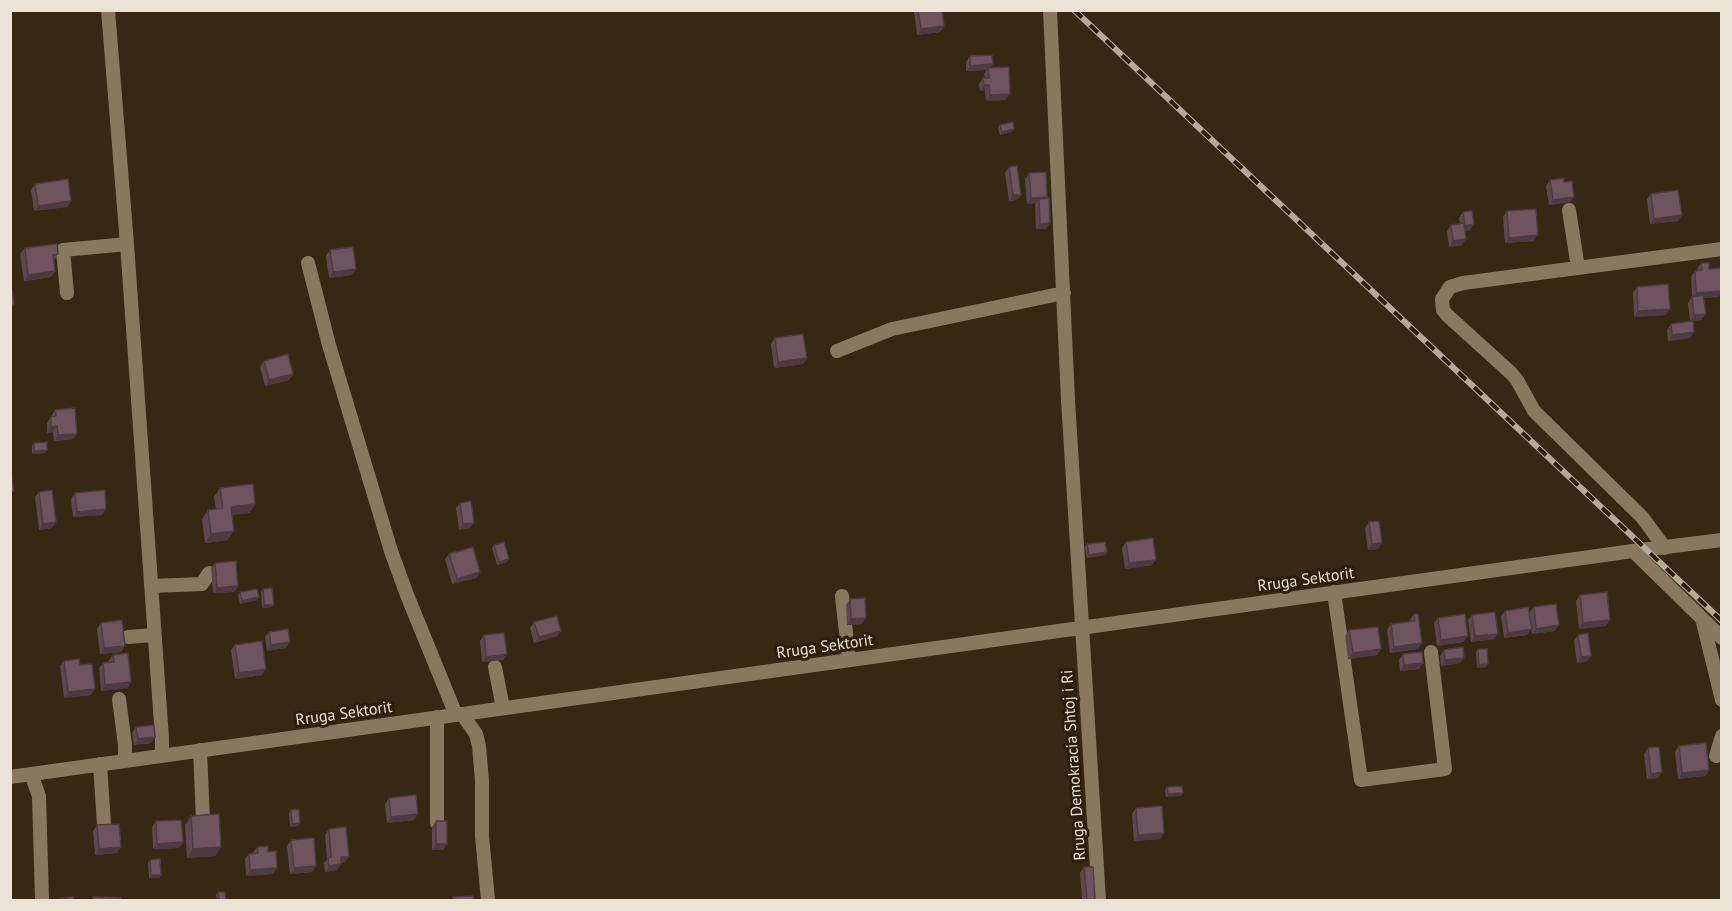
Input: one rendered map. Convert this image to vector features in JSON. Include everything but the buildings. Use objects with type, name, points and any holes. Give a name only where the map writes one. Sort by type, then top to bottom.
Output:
[{"type":"street","points":[[108,10],[127,244],[162,756]]},
{"type":"street","name":"Rruga Demokracia Shtoj i Ri","points":[[1050,10],[1068,411],[1099,900]]},
{"type":"street","points":[[1569,210],[1578,268]]},
{"type":"street","points":[[68,293],[63,250],[127,244]]},
{"type":"street","points":[[1665,548],[1642,517],[1534,411],[1511,373],[1443,310],[1442,299],[1454,285],[1722,249]]},
{"type":"street","points":[[308,263],[329,345],[391,550],[407,595],[459,714],[476,734],[482,781],[482,836],[488,900]]},
{"type":"street","points":[[837,351],[892,329],[1064,293]]},
{"type":"street","name":"Rruga Sektorit","points":[[10,777],[1722,540]]},
{"type":"street","points":[[1639,550],[1703,622],[1722,638]]},
{"type":"street","points":[[151,586],[202,584],[209,573]]},
{"type":"street","points":[[1334,592],[1361,780],[1445,769],[1431,652]]},
{"type":"street","points":[[842,596],[849,660]]},
{"type":"street","points":[[1703,622],[1722,700]]},
{"type":"street","points":[[128,637],[154,635]]},
{"type":"street","points":[[497,667],[503,708]]},
{"type":"street","points":[[119,699],[125,761]]},
{"type":"street","points":[[437,717],[437,823]]},
{"type":"street","points":[[1716,756],[1722,736]]},
{"type":"street","points":[[200,750],[203,820]]},
{"type":"street","points":[[100,765],[104,825]]},
{"type":"street","points":[[31,774],[39,796],[42,900]]},
{"type":"railway","points":[[1074,10],[1722,621]]}]
